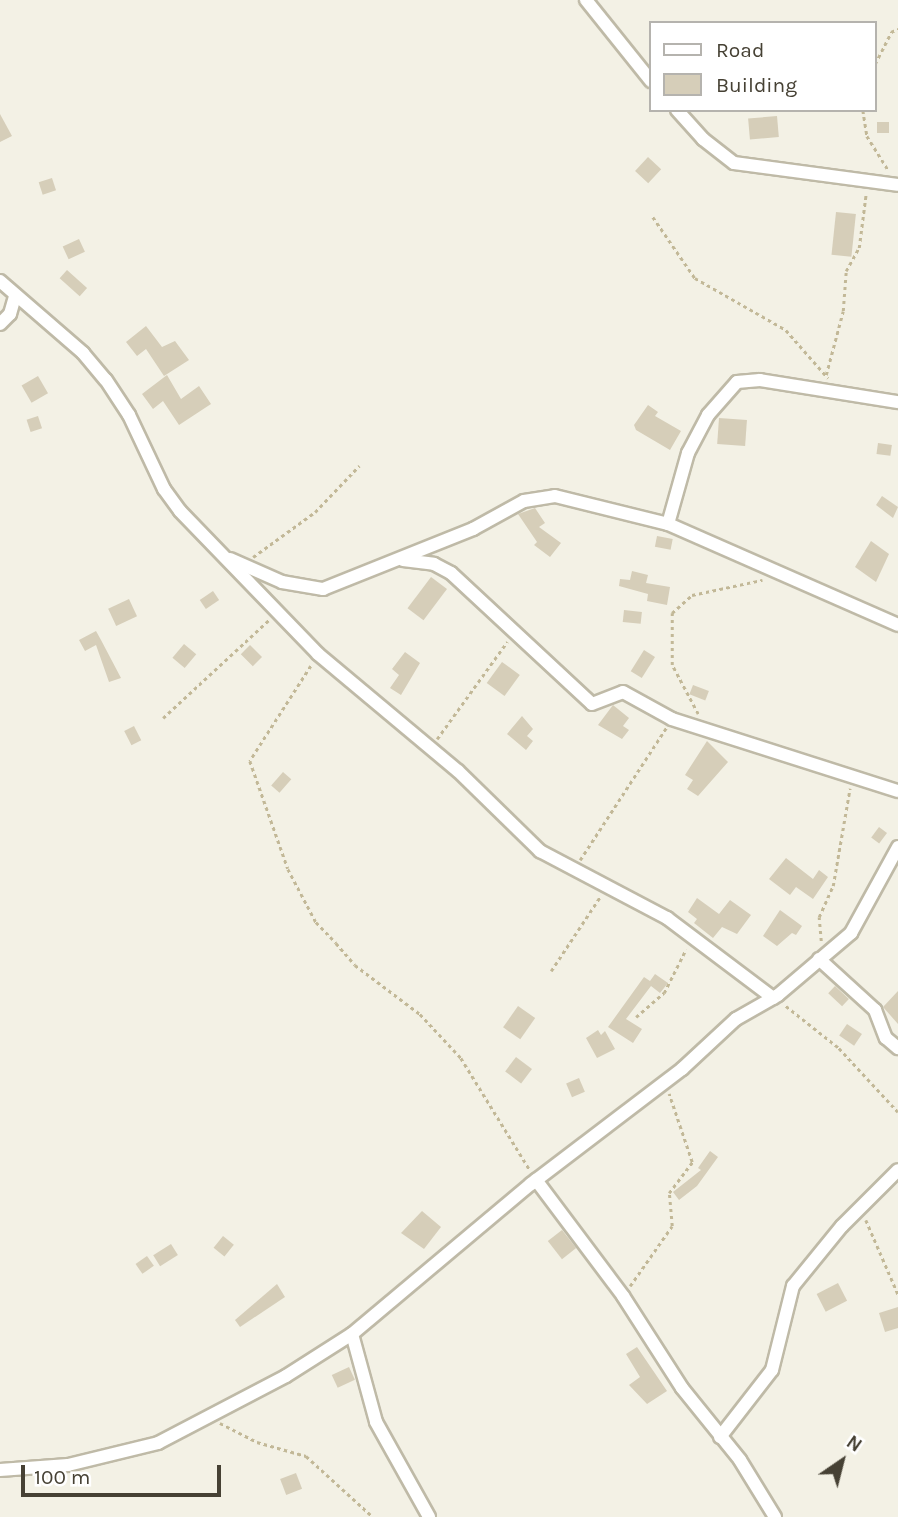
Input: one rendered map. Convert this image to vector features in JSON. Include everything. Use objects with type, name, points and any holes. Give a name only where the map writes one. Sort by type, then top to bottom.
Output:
[{"type":"street","points":[[586,0],[650,80]]},
{"type":"street","points":[[679,112],[703,139],[734,163],[894,184]]},
{"type":"street","points":[[0,281],[15,297],[83,353],[106,380],[129,415],[164,489],[221,554],[318,654],[431,748],[518,833],[571,869],[654,910],[776,997]]},
{"type":"street","points":[[0,324],[10,314],[15,297]]},
{"type":"street","points":[[668,524],[688,453],[708,415],[737,382],[760,380],[898,402]]},
{"type":"street","points":[[221,554],[244,567],[303,589],[323,589],[400,559],[540,496],[571,499],[668,524],[898,625]]},
{"type":"street","points":[[400,559],[442,566],[515,630],[586,701],[598,703],[623,692],[672,719],[898,791]]},
{"type":"street","points":[[0,1470],[68,1465],[129,1452],[286,1376],[352,1334],[536,1180],[661,1086],[736,1019],[776,997],[858,925],[898,847]]},
{"type":"street","points":[[819,959],[875,1010],[886,1038],[898,1048]]},
{"type":"street","points":[[720,1437],[772,1370],[793,1286],[898,1170]]},
{"type":"street","points":[[536,1180],[623,1296],[682,1388],[720,1437],[775,1517]]},
{"type":"street","points":[[352,1334],[376,1422],[429,1517]]},
{"type":"path","points":[[877,60],[891,32],[898,29]]},
{"type":"path","points":[[863,112],[864,130],[884,158],[894,184]]},
{"type":"path","points":[[826,375],[843,311],[846,271],[859,248],[869,182]]},
{"type":"path","points":[[653,217],[695,278],[786,330],[838,392]]},
{"type":"path","points":[[244,567],[265,545],[315,512],[359,466]]},
{"type":"path","points":[[700,726],[672,665],[672,613],[692,595],[771,579]]},
{"type":"path","points":[[163,718],[277,614]]},
{"type":"path","points":[[431,748],[515,630]]},
{"type":"path","points":[[318,654],[250,761],[288,869],[316,922],[342,950],[420,1014],[461,1058],[536,1180]]},
{"type":"path","points":[[571,869],[608,823],[672,719]]},
{"type":"path","points":[[819,959],[819,917],[833,886],[845,804],[854,778]]},
{"type":"path","points":[[551,971],[606,888]]},
{"type":"path","points":[[636,1017],[664,993],[694,937]]},
{"type":"path","points":[[776,997],[839,1048],[898,1112]]},
{"type":"path","points":[[623,1296],[672,1226],[669,1193],[692,1162],[690,1145],[670,1098],[671,1088]]},
{"type":"path","points":[[864,1206],[871,1236],[898,1294]]},
{"type":"path","points":[[209,1415],[257,1442],[306,1457],[373,1517]]},
{"type":"building","points":[[0,114],[12,136],[0,142]]},
{"type":"building","points":[[777,116],[779,137],[750,139],[748,119]]},
{"type":"building","points":[[877,122],[889,122],[889,133],[877,133]]},
{"type":"building","points":[[648,157],[661,169],[648,183],[635,171]]},
{"type":"building","points":[[52,178],[56,190],[43,195],[39,182]]},
{"type":"building","points":[[836,212],[856,214],[851,257],[832,255]]},
{"type":"building","points":[[79,239],[85,252],[69,259],[63,247]]},
{"type":"building","points":[[67,270],[87,288],[80,296],[60,278]]},
{"type":"building","points":[[146,326],[162,347],[175,341],[189,360],[164,376],[146,349],[137,356],[126,342]]},
{"type":"building","points":[[167,375],[181,399],[199,386],[211,404],[179,425],[163,401],[153,409],[142,394]]},
{"type":"building","points":[[38,376],[48,393],[32,403],[22,386]]},
{"type":"building","points":[[648,405],[658,412],[655,416],[681,431],[670,450],[636,430],[634,425]]},
{"type":"building","points":[[38,416],[42,428],[31,432],[27,420]]},
{"type":"building","points":[[719,418],[747,420],[745,446],[717,444]]},
{"type":"building","points":[[878,443],[892,445],[890,456],[876,454]]},
{"type":"building","points":[[882,496],[898,507],[893,518],[876,505]]},
{"type":"building","points":[[535,508],[545,523],[539,527],[561,543],[550,557],[534,545],[537,542],[518,514]]},
{"type":"building","points":[[657,536],[673,539],[671,550],[655,547]]},
{"type":"building","points":[[871,541],[889,554],[876,582],[855,567]]},
{"type":"building","points":[[632,571],[648,575],[646,583],[670,587],[667,605],[647,601],[648,594],[619,586],[620,579],[630,580]]},
{"type":"building","points":[[431,577],[447,589],[424,620],[408,608]]},
{"type":"building","points":[[213,591],[219,600],[206,609],[200,600]]},
{"type":"building","points":[[129,599],[137,616],[116,626],[108,609]]},
{"type":"building","points":[[624,610],[642,612],[641,624],[623,622]]},
{"type":"building","points":[[96,631],[121,678],[109,682],[96,645],[85,651],[79,640]]},
{"type":"building","points":[[184,644],[196,654],[185,668],[172,658]]},
{"type":"building","points":[[250,645],[262,657],[253,666],[241,654]]},
{"type":"building","points":[[644,650],[655,657],[642,678],[631,671]]},
{"type":"building","points":[[405,652],[420,663],[401,695],[390,688],[399,675],[392,669]]},
{"type":"building","points":[[502,662],[520,675],[505,696],[487,683]]},
{"type":"building","points":[[693,685],[709,691],[705,700],[689,694]]},
{"type":"building","points":[[613,705],[629,718],[623,726],[629,730],[622,739],[598,725]]},
{"type":"building","points":[[522,716],[533,729],[527,736],[533,741],[526,750],[507,734]]},
{"type":"building","points":[[134,726],[141,740],[131,745],[124,731]]},
{"type":"building","points":[[707,741],[728,762],[698,796],[687,789],[693,780],[685,775]]},
{"type":"building","points":[[283,772],[291,779],[279,793],[271,786]]},
{"type":"building","points":[[879,827],[887,833],[879,843],[871,837]]},
{"type":"building","points":[[786,858],[813,879],[819,870],[828,877],[813,899],[796,887],[790,895],[769,879]]},
{"type":"building","points":[[697,898],[719,914],[730,900],[751,915],[737,934],[722,927],[713,938],[694,923],[697,919],[688,912]]},
{"type":"building","points":[[780,910],[802,926],[796,935],[792,933],[777,946],[763,936]]},
{"type":"building","points":[[655,974],[668,983],[660,993],[651,986],[626,1019],[642,1029],[633,1043],[608,1027],[644,977],[650,981]]},
{"type":"building","points":[[835,986],[849,999],[842,1006],[828,993]]},
{"type":"building","points":[[898,991],[898,1024],[883,1007]]},
{"type":"building","points":[[518,1006],[535,1018],[520,1039],[503,1027]]},
{"type":"building","points":[[847,1024],[862,1034],[854,1046],[839,1036]]},
{"type":"building","points":[[598,1030],[601,1035],[605,1031],[615,1049],[597,1058],[586,1038]]},
{"type":"building","points":[[516,1057],[532,1069],[521,1083],[505,1071]]},
{"type":"building","points":[[579,1078],[585,1092],[572,1097],[566,1083]]},
{"type":"building","points":[[710,1151],[718,1157],[697,1186],[679,1200],[673,1192],[701,1170],[698,1168]]},
{"type":"building","points":[[422,1211],[441,1227],[424,1249],[401,1233]]},
{"type":"building","points":[[562,1230],[576,1248],[562,1259],[548,1241]]},
{"type":"building","points":[[223,1236],[234,1245],[224,1256],[214,1248]]},
{"type":"building","points":[[171,1244],[178,1255],[160,1266],[153,1255]]},
{"type":"building","points":[[147,1256],[154,1266],[142,1274],[136,1264]]},
{"type":"building","points":[[838,1283],[847,1301],[826,1312],[817,1294]]},
{"type":"building","points":[[277,1284],[285,1297],[240,1327],[235,1320]]},
{"type":"building","points":[[898,1307],[898,1328],[885,1332],[879,1313]]},
{"type":"building","points":[[637,1347],[667,1391],[647,1404],[629,1385],[640,1377],[626,1354]]},
{"type":"building","points":[[349,1367],[355,1380],[338,1388],[332,1375]]},
{"type":"building","points":[[296,1473],[302,1489],[286,1495],[280,1479]]}]
